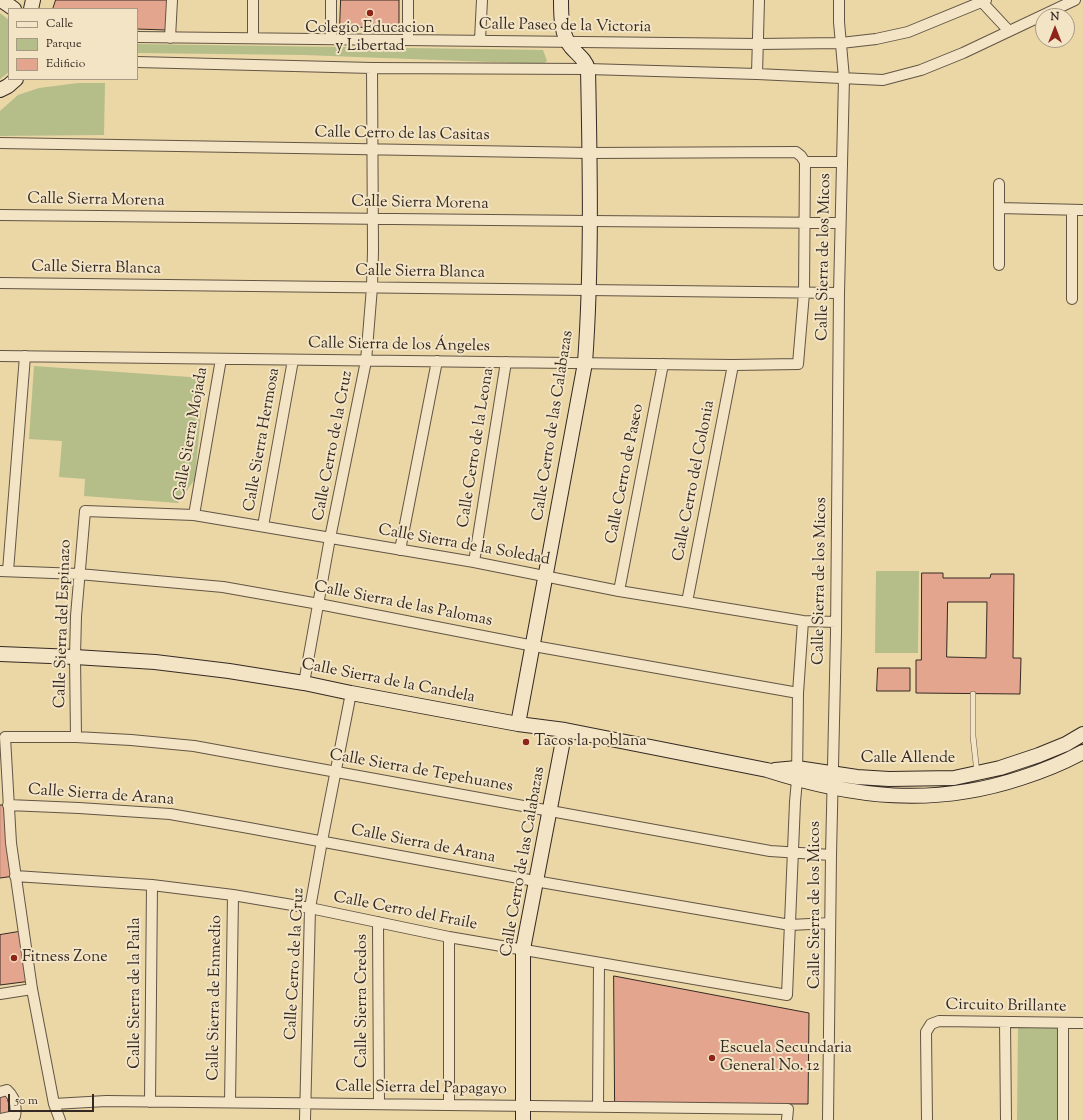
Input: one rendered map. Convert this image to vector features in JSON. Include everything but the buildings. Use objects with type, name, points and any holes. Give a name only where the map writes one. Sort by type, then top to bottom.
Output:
[{"type":"street","points":[[1,0],[13,8]]},
{"type":"street","points":[[170,38],[172,0]]},
{"type":"street","points":[[252,38],[253,0]]},
{"type":"street","points":[[331,39],[332,0]]},
{"type":"street","points":[[408,0],[408,39]]},
{"type":"street","points":[[480,40],[482,0]]},
{"type":"street","points":[[561,0],[563,28],[568,41],[570,46],[586,62],[588,70]]},
{"type":"street","points":[[757,74],[759,0]]},
{"type":"street","name":"Calle Sierra de los Micos","points":[[828,1120],[830,855],[836,622],[840,223],[844,78],[839,0]]},
{"type":"street","points":[[138,62],[372,68],[588,70],[757,74],[883,80],[921,70],[963,53],[1075,0]]},
{"type":"street","points":[[984,1],[1009,31]]},
{"type":"street","name":"Calle Paseo de la Victoria","points":[[138,37],[758,44],[841,43],[876,39],[908,32],[984,1]]},
{"type":"street","name":"Calle Cerro de la Cruz","points":[[304,683],[330,538],[366,361],[372,287],[372,68]]},
{"type":"street","name":"Calle Cerro de las Calabazas","points":[[518,724],[534,646],[545,575],[584,363],[590,221],[588,70]]},
{"type":"street","points":[[0,90],[15,80]]},
{"type":"street","name":"Calle Cerro de las Casitas","points":[[0,144],[590,152],[796,152],[803,159],[842,162]]},
{"type":"street","points":[[803,159],[805,223],[804,293]]},
{"type":"street","points":[[999,184],[999,265]]},
{"type":"street","points":[[999,208],[1083,210]]},
{"type":"street","points":[[1072,210],[1072,299]]},
{"type":"street","name":"Calle Sierra Morena","points":[[0,215],[840,223]]},
{"type":"street","name":"Calle Sierra Blanca","points":[[0,283],[839,293]]},
{"type":"street","name":"Calle Sierra de los Ángeles","points":[[0,356],[734,365],[798,364],[804,293]]},
{"type":"street","points":[[4,571],[25,356]]},
{"type":"street","name":"Calle Sierra Mojada","points":[[194,515],[220,359]]},
{"type":"street","name":"Calle Sierra Hermosa","points":[[263,526],[293,360]]},
{"type":"street","points":[[400,550],[437,362]]},
{"type":"street","name":"Calle Cerro de la Leona","points":[[474,562],[506,362]]},
{"type":"street","name":"Calle Cerro de Paseo","points":[[619,591],[663,364]]},
{"type":"street","name":"Calle Cerro del Colonia","points":[[686,602],[734,365]]},
{"type":"street","name":"Calle Sierra de la Soledad","points":[[85,511],[194,515],[474,562],[619,591],[803,621],[836,622]]},
{"type":"street","name":"Calle Sierra del Espinazo","points":[[76,738],[75,657],[79,574],[85,511]]},
{"type":"street","name":"Calle Sierra de las Palomas","points":[[4,571],[79,574],[223,587],[534,646],[798,692]]},
{"type":"street","points":[[790,925],[797,774],[798,692],[803,621]]},
{"type":"street","name":"Calle Sierra de la Candela","points":[[0,654],[155,662],[229,671],[304,683],[518,724],[565,730],[767,770],[797,774]]},
{"type":"street","name":"Calle Cerro de la Cruz","points":[[305,1120],[310,908],[351,693]]},
{"type":"street","name":"Calle Cerro de las Calabazas","points":[[523,1120],[523,950],[565,730]]},
{"type":"street","name":"Calle Allende","points":[[797,774],[832,773],[889,779],[954,778],[1000,768],[1039,755],[1066,744],[1083,734]]},
{"type":"street","name":"Calle Sierra de Tepehuanes","points":[[8,805],[5,737],[131,740],[194,746],[770,851],[830,855]]},
{"type":"street","name":"Calle Allende","points":[[797,774],[832,788],[865,793],[891,796],[956,794],[1010,782],[1044,771],[1083,752]]},
{"type":"street","points":[[954,778],[956,794]]},
{"type":"street","points":[[8,805],[10,843],[32,989],[54,1104],[60,1120]]},
{"type":"street","name":"Calle Sierra de Arana","points":[[8,805],[170,814],[535,881],[790,925],[830,924]]},
{"type":"street","name":"Calle Cerro del Fraile","points":[[15,876],[152,885],[233,895],[310,908],[449,937],[599,964],[787,995],[790,925]]},
{"type":"street","name":"Calle Sierra de la Paila","points":[[150,1102],[152,885]]},
{"type":"street","name":"Calle Sierra de Enmedio","points":[[230,1102],[233,895]]},
{"type":"street","name":"Calle Sierra Credos","points":[[378,922],[379,1104]]},
{"type":"street","points":[[449,937],[449,1104]]},
{"type":"street","points":[[598,1106],[599,964]]},
{"type":"street","points":[[0,994],[32,989]]},
{"type":"street","name":"Circuito Brillante","points":[[927,1120],[926,1032],[931,1024],[939,1021],[1083,1023]]},
{"type":"street","points":[[1005,1022],[1006,1120]]},
{"type":"street","points":[[1063,1023],[1063,1120]]},
{"type":"street","points":[[0,1092],[7,1090],[13,1095],[16,1108],[15,1116],[0,1119]]},
{"type":"street","name":"Calle Sierra del Papagayo","points":[[54,1104],[106,1101],[788,1109],[787,1120]]},
{"type":"lane","points":[[973,694],[973,736],[977,774]]},
{"type":"green space","points":[[0,13],[8,19],[8,73],[0,79]]},
{"type":"green space","points":[[138,44],[543,50],[547,61],[543,64],[304,55],[138,53]]},
{"type":"green space","points":[[78,83],[105,83],[104,135],[0,136],[0,111],[18,95],[39,88]]},
{"type":"green space","points":[[34,366],[204,378],[195,479],[178,503],[84,496],[85,479],[59,477],[62,441],[29,439]]},
{"type":"green space","points":[[876,571],[919,571],[918,653],[875,653]]},
{"type":"green space","points":[[1058,1026],[1057,1120],[1017,1120],[1018,1027]]},
{"type":"place","name":"Colegio Educacion y Libertad","points":[[370,13]]},
{"type":"place","name":"Tacos la poblana","points":[[526,742]]},
{"type":"place","name":"Fitness Zone","points":[[14,958]]},
{"type":"place","name":"Escuela Secundaria General No. 12","points":[[712,1058]]}]
